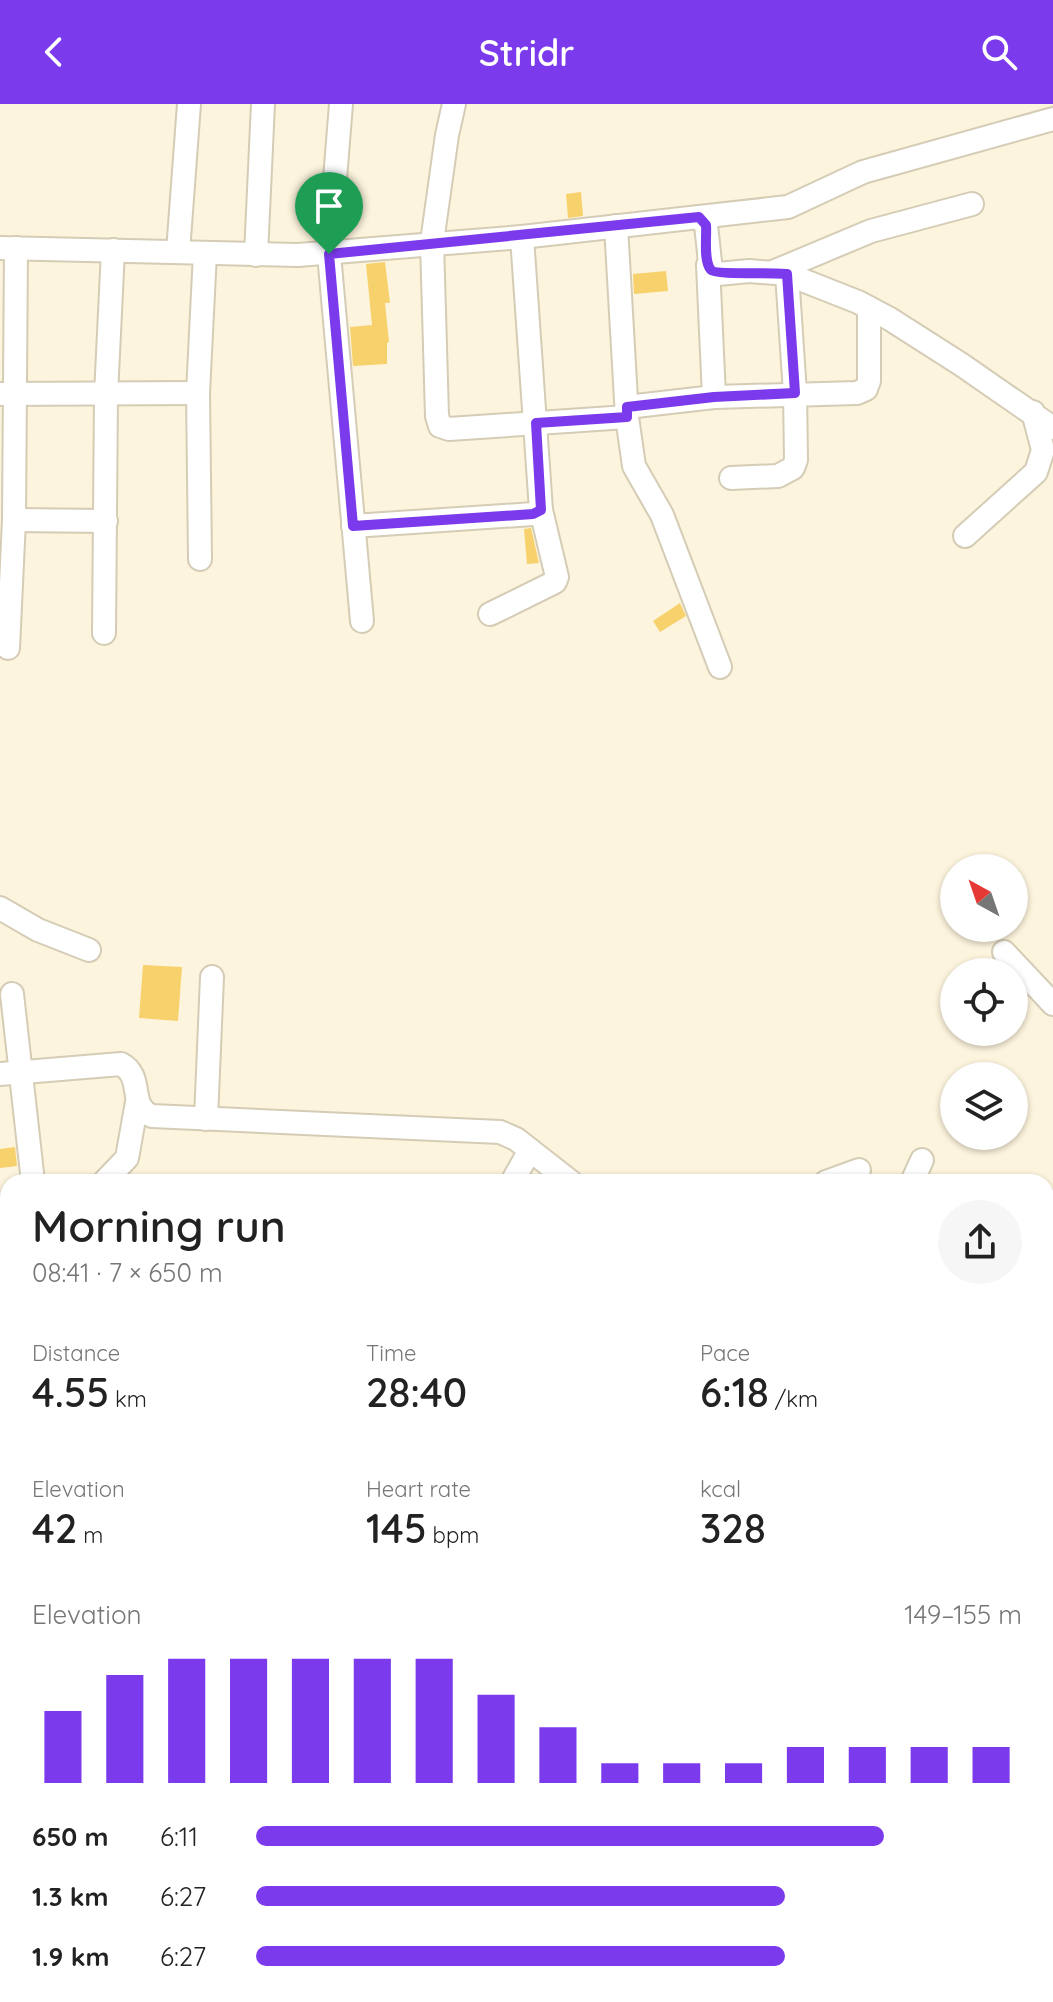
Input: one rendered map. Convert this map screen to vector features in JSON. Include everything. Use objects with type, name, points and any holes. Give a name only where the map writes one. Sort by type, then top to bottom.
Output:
[{"type":"street","points":[[178,252],[189,104]]},
{"type":"street","points":[[256,255],[263,104]]},
{"type":"street","points":[[341,104],[329,254],[362,621]]},
{"type":"street","points":[[450,107],[432,242],[437,416],[440,426],[449,429],[536,423],[714,397],[850,394],[866,389],[869,381],[869,308]]},
{"type":"street","points":[[8,648],[14,520],[8,394],[8,248],[329,254],[432,242],[522,237],[788,207],[863,172],[1053,119]]},
{"type":"street","points":[[780,273],[871,231],[972,204]]},
{"type":"street","points":[[699,217],[706,225],[714,397]]},
{"type":"street","points":[[616,226],[627,412],[634,466],[668,528],[720,667]]},
{"type":"street","points":[[490,614],[555,582],[557,577],[541,510],[522,237]]},
{"type":"street","points":[[104,633],[106,395],[113,250]]},
{"type":"street","points":[[200,559],[198,393],[205,253]]},
{"type":"street","points":[[708,265],[718,274],[780,273],[869,308],[962,365],[1045,422],[1043,450],[1036,472],[965,536]]},
{"type":"street","points":[[731,478],[778,476],[793,468],[795,393],[780,273]]},
{"type":"street","points":[[8,394],[198,393]]},
{"type":"street","points":[[353,526],[533,514],[541,510]]},
{"type":"street","points":[[14,520],[106,521]]},
{"type":"street","points":[[0,908],[38,930],[89,950]]},
{"type":"street","points":[[1004,952],[1053,1004]]},
{"type":"street","points":[[206,1119],[212,977]]},
{"type":"street","points":[[12,994],[10,1073],[31,1174]]},
{"type":"street","points":[[10,1073],[121,1064],[130,1069],[136,1079],[137,1102],[127,1158],[112,1174]]},
{"type":"street","points":[[137,1102],[143,1112],[152,1116],[500,1132],[561,1174]]},
{"type":"street","points":[[516,1174],[530,1150]]},
{"type":"street","points":[[916,1174],[922,1160]]},
{"type":"street","points":[[848,1174],[859,1170]]},
{"type":"building","points":[[581,192],[583,216],[568,218],[566,194]]},
{"type":"building","points":[[385,262],[390,303],[385,303],[389,342],[387,364],[353,366],[350,327],[372,325],[366,264]]},
{"type":"building","points":[[666,271],[668,291],[634,294],[633,274]]},
{"type":"building","points":[[531,528],[539,563],[527,564],[524,529]]},
{"type":"building","points":[[680,603],[686,616],[660,632],[653,621]]},
{"type":"building","points":[[143,965],[182,967],[178,1021],[139,1018]]},
{"type":"building","points":[[15,1147],[17,1166],[0,1168],[0,1149]]},
{"type":"route","points":[[699,217],[706,225],[711,271],[718,274],[749,271],[787,274],[795,393],[714,397],[627,407],[627,417],[536,423],[541,510],[533,514],[353,526],[329,254],[699,217]]}]
